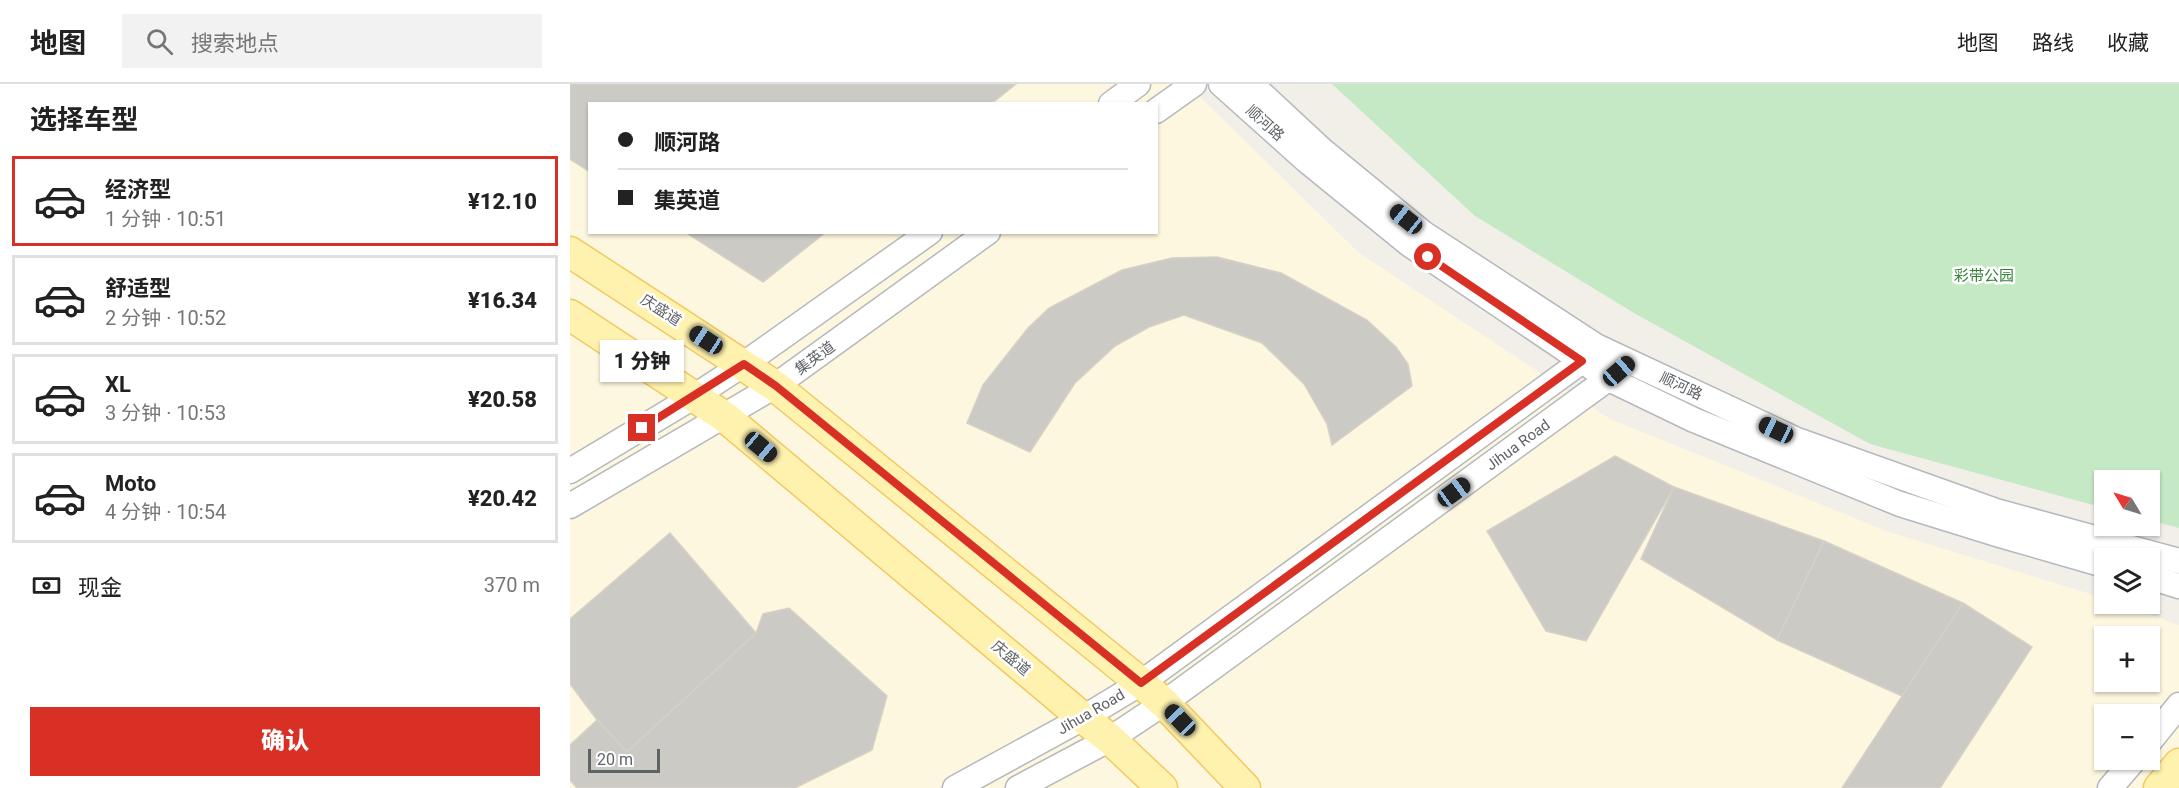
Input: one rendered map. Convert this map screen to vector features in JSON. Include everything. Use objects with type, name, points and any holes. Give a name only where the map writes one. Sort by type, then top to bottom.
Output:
[{"type":"main road","name":"庆盛道","points":[[570,252],[776,386],[1141,683],[1164,703],[1245,788]]},
{"type":"main road","name":"庆盛道","points":[[570,315],[725,417],[1083,718],[1110,738],[1162,788]]},
{"type":"main road","points":[[2159,788],[2179,764]]},
{"type":"street","points":[[1114,102],[1138,84]]},
{"type":"street","points":[[1158,110],[1194,84]]},
{"type":"street","name":"顺河路","points":[[1221,84],[1307,161],[1409,244],[1589,354],[1629,362],[1797,440],[1996,511],[2179,561]]},
{"type":"street","name":"顺河路","points":[[1251,84],[1322,150],[1423,232],[1589,354],[1609,380],[1694,420],[1900,504],[2094,562]]},
{"type":"street","points":[[570,471],[744,364],[927,234]]},
{"type":"street","name":"集英道","points":[[570,506],[776,386],[985,234]]},
{"type":"street","name":"Jihua Road","points":[[955,788],[1083,718],[1141,683],[1589,354]]},
{"type":"street","name":"Jihua Road","points":[[1018,788],[1110,738],[1164,703],[1609,380],[1629,362]]},
{"type":"street","points":[[2160,580],[2179,586]]},
{"type":"street","points":[[2160,729],[2179,705]]},
{"type":"street","points":[[2110,788],[2125,770]]},
{"type":"shaded area","points":[[570,84],[1187,84],[1359,253],[1610,419],[1889,532],[2094,595],[2094,614],[2150,614],[2179,625],[2179,788],[570,788]]},
{"type":"green space","name":"彩带公园","points":[[1332,84],[2179,84],[2179,528],[2160,523],[2160,470],[2094,470],[2094,505],[1870,444],[1634,313],[1475,216]]},
{"type":"building","points":[[570,84],[1016,84],[994,102],[588,102],[588,171],[570,159]]},
{"type":"building","points":[[688,234],[823,234],[763,282]]},
{"type":"building","points":[[1217,257],[1281,273],[1367,320],[1396,347],[1408,364],[1412,386],[1332,445],[1327,424],[1304,384],[1262,343],[1184,315],[1149,327],[1115,346],[1075,383],[1030,452],[967,423],[983,385],[1028,328],[1049,308],[1122,270],[1172,258]]},
{"type":"building","points":[[1615,456],[1674,487],[1586,641],[1546,631],[1487,531]]},
{"type":"building","points":[[1674,487],[1824,541],[1777,640],[1641,559]]},
{"type":"building","points":[[670,533],[756,633],[627,752],[597,720],[570,684],[570,619]]},
{"type":"building","points":[[1824,541],[1963,603],[1902,696],[1777,640]]},
{"type":"building","points":[[1963,603],[2032,647],[1940,788],[1842,788]]},
{"type":"building","points":[[789,608],[887,696],[872,750],[795,788],[577,788],[570,780],[570,745],[597,720],[627,752],[756,633],[763,614]]},
{"type":"route","points":[[642,428],[744,364],[776,386],[1141,683],[1582,361],[1428,257]]}]
